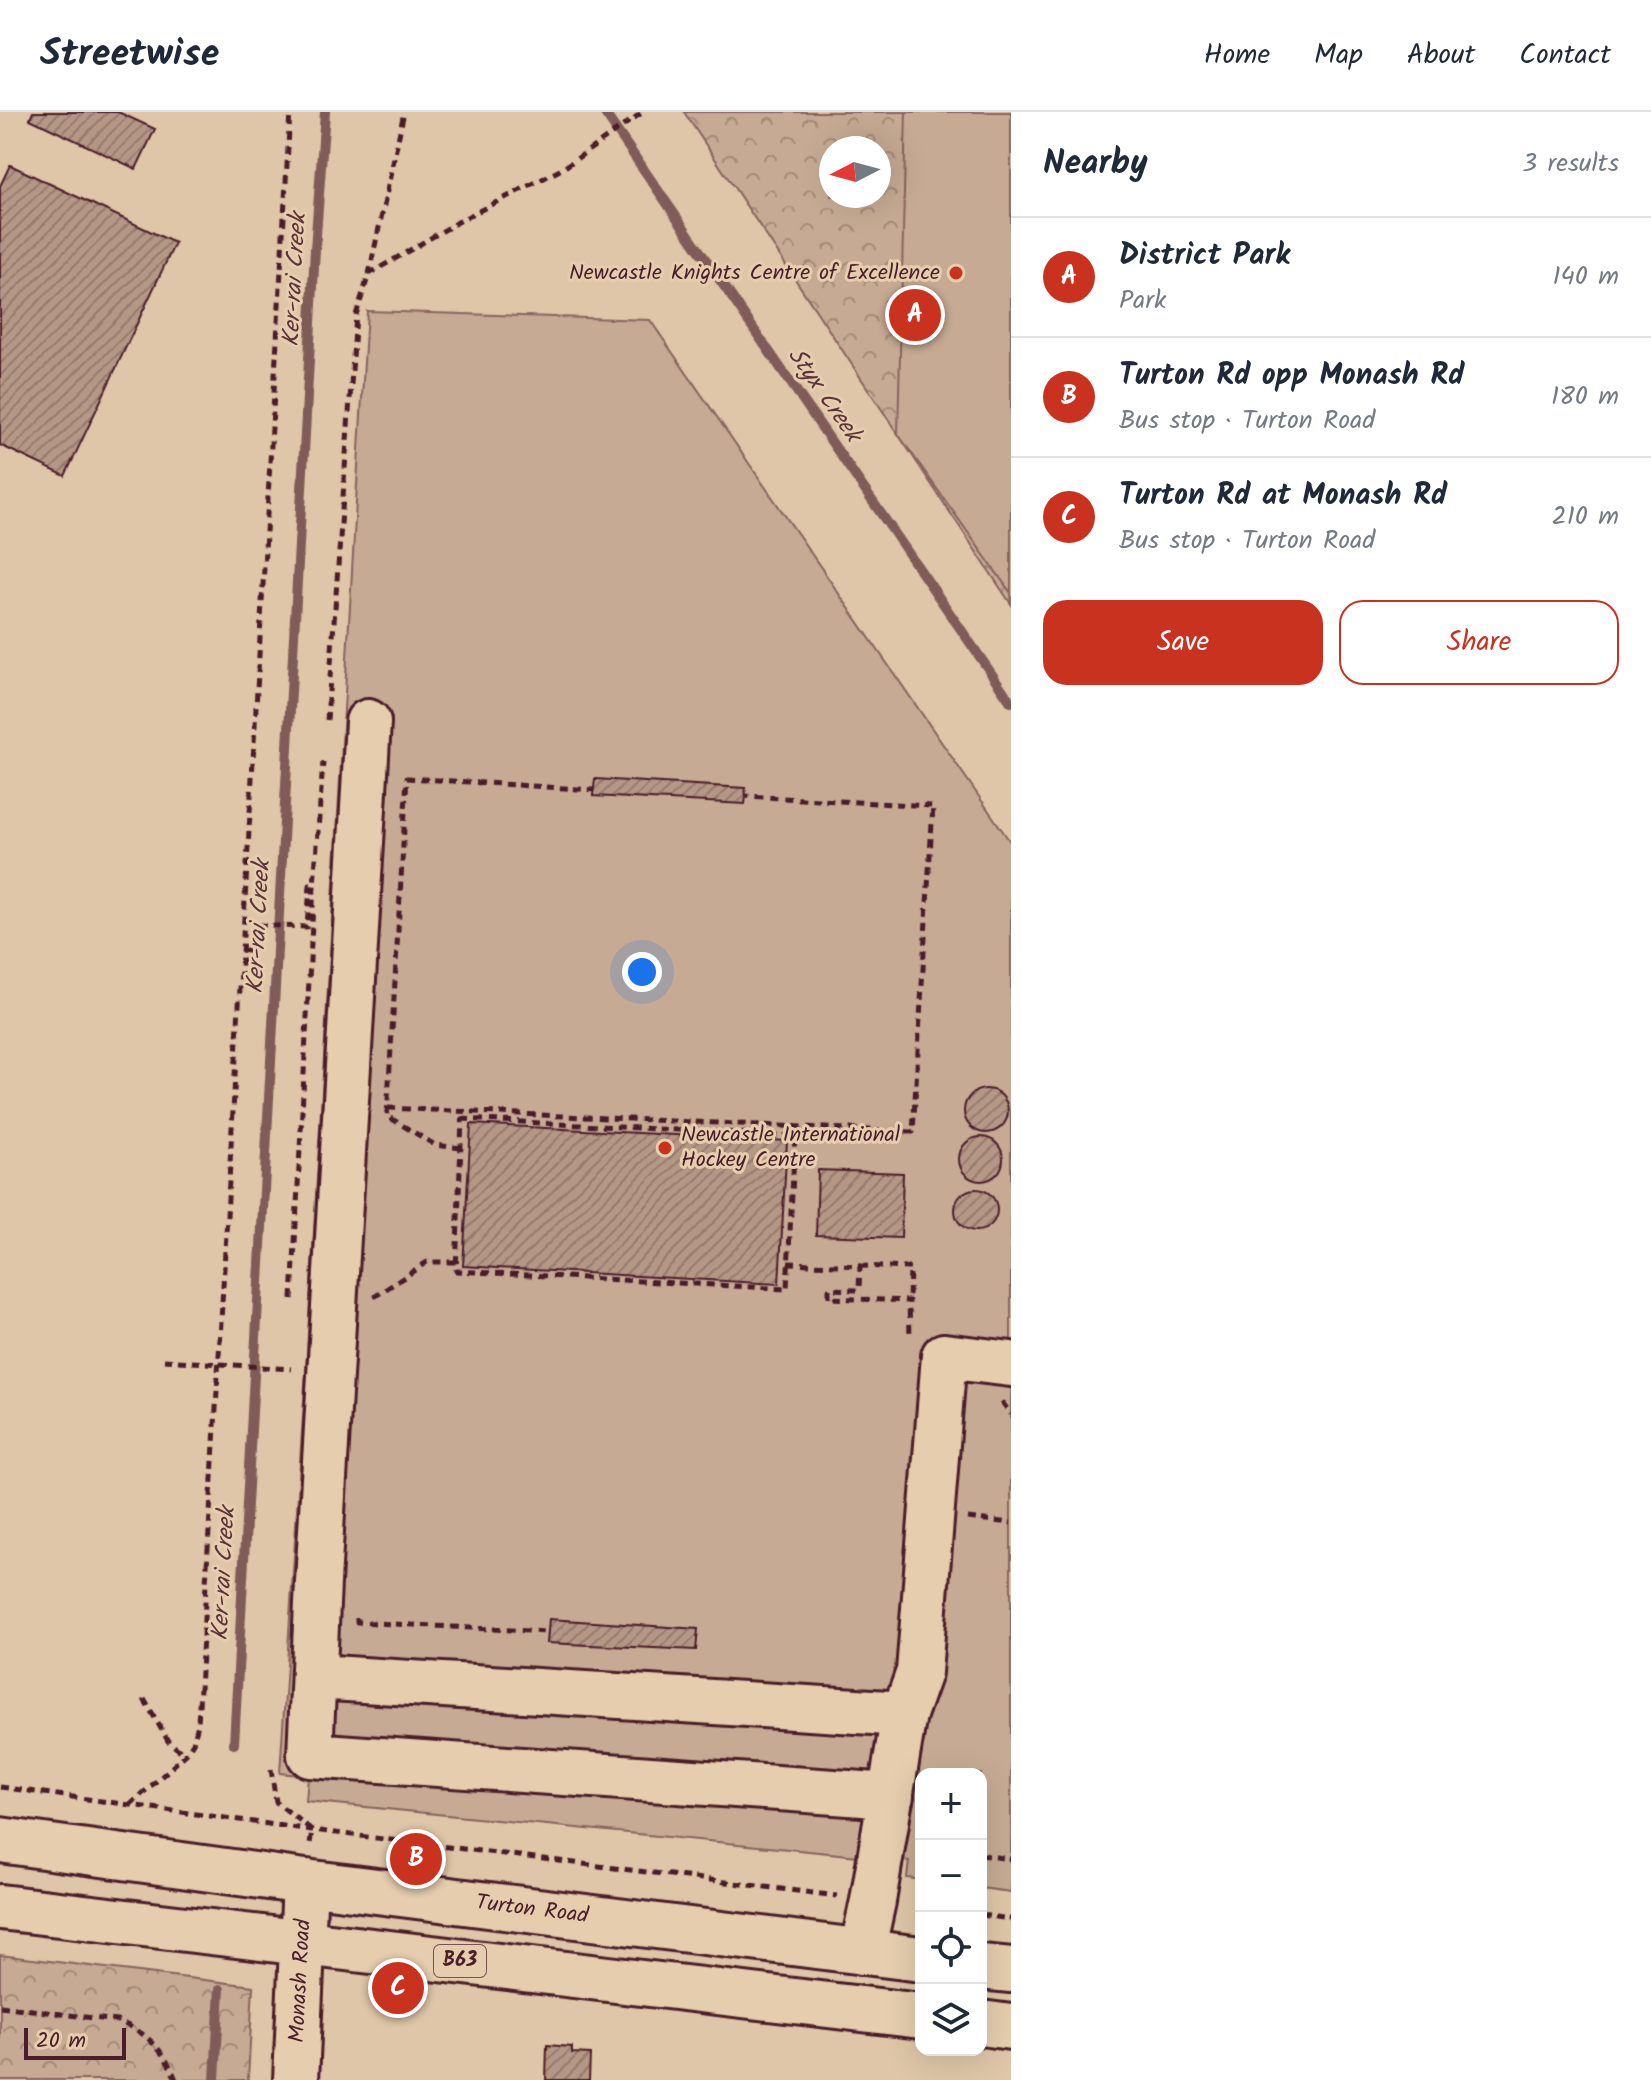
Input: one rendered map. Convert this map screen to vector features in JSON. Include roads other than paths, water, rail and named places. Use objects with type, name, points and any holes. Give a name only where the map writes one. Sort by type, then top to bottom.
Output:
[{"type":"main road","points":[[368,722],[310,1755],[891,1796]]},
{"type":"main road","points":[[862,1952],[904,1714],[919,1672],[944,1356],[1011,1364]]},
{"type":"main road","points":[[315,1677],[904,1714]]},
{"type":"main road","name":"Turton Road","points":[[0,1840],[305,1882],[915,1958]]},
{"type":"main road","name":"Monash Road","points":[[296,2080],[305,1882]]},
{"type":"main road","name":"B63","points":[[0,1907],[915,2015]]},
{"type":"main road","points":[[987,1968],[1011,1970]]},
{"type":"main road","points":[[987,2024],[1011,2027]]},
{"type":"waterway","name":"Ker-rai Creek","points":[[234,1744],[325,112]]},
{"type":"waterway","name":"Styx Creek","points":[[604,112],[1011,702]]},
{"type":"waterway","name":"Ker-rai Creek","points":[[215,2080],[220,1989]]},
{"type":"place","name":"Newcastle Knights Centre of Excellence","points":[[956,273]]},
{"type":"place","name":"District Park","points":[[915,315]]},
{"type":"place","name":"Newcastle International Hockey Centre","points":[[665,1148]]},
{"type":"place","name":"Turton Rd opp Monash Rd","points":[[416,1859]]},
{"type":"place","name":"Turton Rd at Monash Rd","points":[[398,1988]]}]
